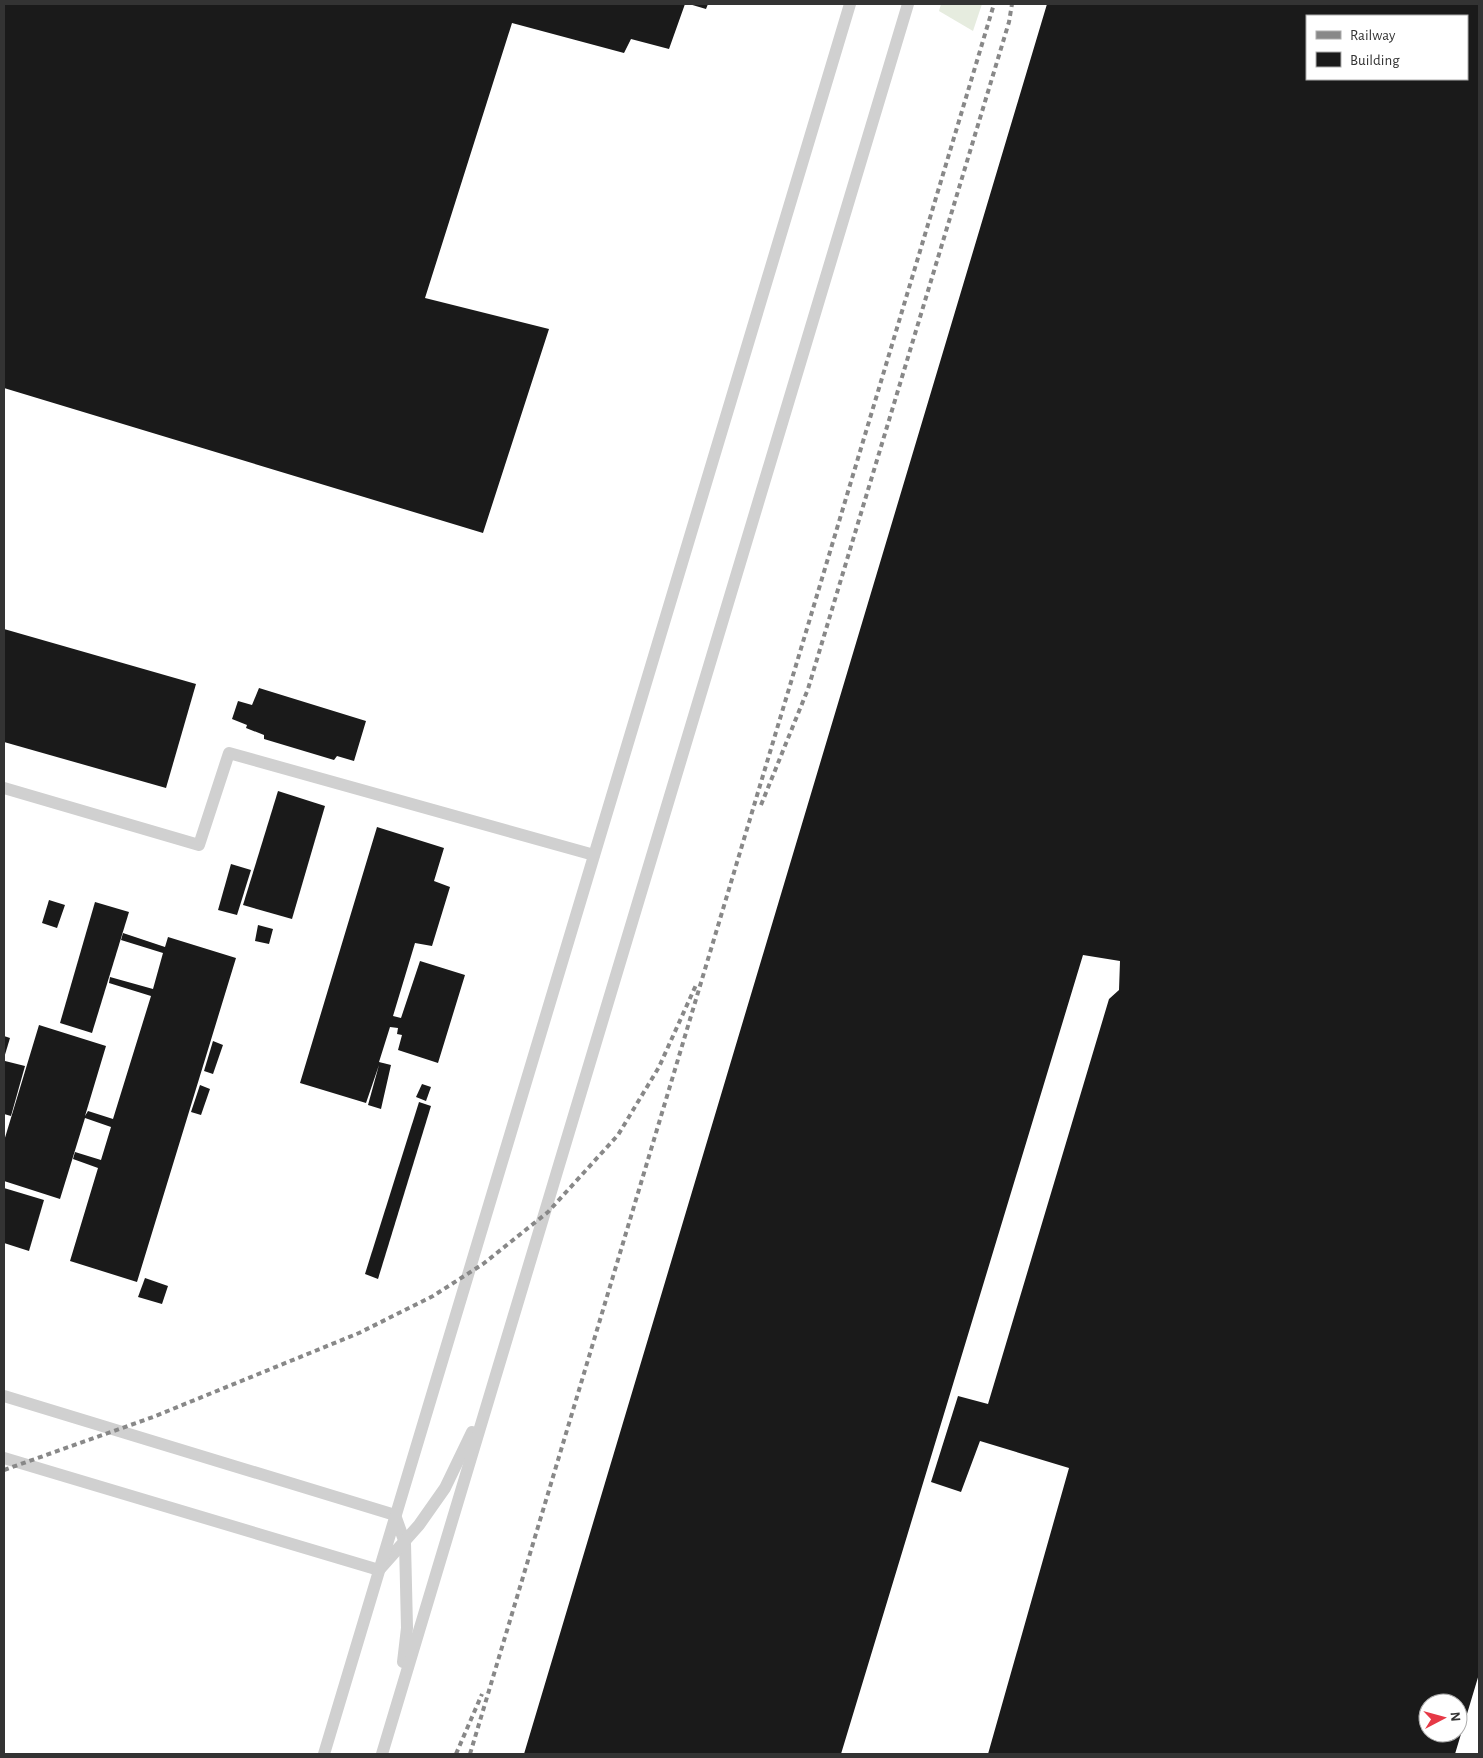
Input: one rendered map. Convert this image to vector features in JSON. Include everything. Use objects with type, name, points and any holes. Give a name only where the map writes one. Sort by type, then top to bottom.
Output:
[{"type":"lane","points":[[324,1754],[850,4]]},
{"type":"lane","points":[[382,1754],[908,4]]},
{"type":"lane","points":[[4,788],[199,845],[229,753],[594,855]]},
{"type":"lane","points":[[379,1570],[404,1542],[445,1488],[490,1393]]},
{"type":"lane","points":[[4,1396],[395,1514]]},
{"type":"lane","points":[[4,1458],[379,1570]]},
{"type":"lane","points":[[395,1514],[404,1542],[407,1628],[400,1694]]},
{"type":"shaded area","points":[[941,4],[982,4],[973,31],[939,11]]},
{"type":"building","points":[[4,4],[685,4],[669,49],[631,39],[624,53],[512,23],[425,298],[549,329],[483,533],[4,388]]},
{"type":"building","points":[[689,4],[708,4],[706,9]]},
{"type":"building","points":[[1047,4],[1479,4],[1479,1674],[1468,1711],[1468,1693],[1418,1693],[1418,1743],[1458,1743],[1455,1754],[988,1754],[1069,1468],[980,1441],[961,1492],[931,1482],[958,1396],[988,1404],[1109,999],[1119,990],[1120,961],[1083,955],[841,1754],[524,1754]]},
{"type":"building","points":[[4,629],[196,684],[166,788],[4,742]]},
{"type":"building","points":[[259,688],[366,721],[354,761],[337,756],[334,760],[264,739],[264,735],[246,728],[247,725],[232,719],[238,701],[252,705]]},
{"type":"building","points":[[278,791],[325,806],[292,919],[243,905]]},
{"type":"building","points":[[377,827],[444,848],[434,881],[450,887],[432,946],[415,943],[393,1016],[401,1018],[420,961],[465,975],[438,1063],[398,1050],[402,1035],[397,1034],[398,1028],[390,1027],[379,1062],[391,1065],[381,1109],[368,1105],[379,1065],[366,1103],[300,1083]]},
{"type":"building","points":[[231,864],[251,870],[237,915],[218,910]]},
{"type":"building","points":[[49,900],[65,905],[57,928],[42,923]]},
{"type":"building","points":[[95,902],[129,912],[92,1033],[60,1023]]},
{"type":"building","points":[[258,925],[273,929],[269,944],[255,941]]},
{"type":"building","points":[[123,933],[165,947],[168,937],[236,958],[137,1282],[70,1261],[98,1168],[73,1159],[75,1152],[101,1160],[111,1127],[85,1118],[60,1199],[4,1181],[4,1141],[39,1025],[106,1046],[85,1116],[88,1111],[113,1119],[151,996],[109,983],[110,977],[153,989],[163,953],[121,940]]},
{"type":"building","points":[[4,1036],[10,1038],[4,1058]]},
{"type":"building","points":[[213,1041],[223,1045],[213,1074],[204,1071]]},
{"type":"building","points":[[5,1061],[25,1066],[11,1116],[4,1114]]},
{"type":"building","points":[[422,1084],[431,1087],[426,1101],[416,1097]]},
{"type":"building","points":[[200,1085],[210,1089],[201,1115],[191,1112]]},
{"type":"building","points":[[419,1102],[431,1106],[378,1279],[365,1274]]},
{"type":"building","points":[[4,1188],[44,1200],[29,1251],[4,1243]]},
{"type":"building","points":[[145,1278],[168,1286],[162,1304],[138,1297]]},
{"type":"railway","points":[[470,1754],[994,4]]},
{"type":"railway","points":[[761,805],[808,689],[1009,22],[1012,4]]},
{"type":"railway","points":[[4,1470],[153,1417],[359,1333],[433,1296],[483,1264],[548,1212],[618,1135],[659,1067],[696,985]]},
{"type":"railway","points":[[456,1754],[482,1694]]}]
